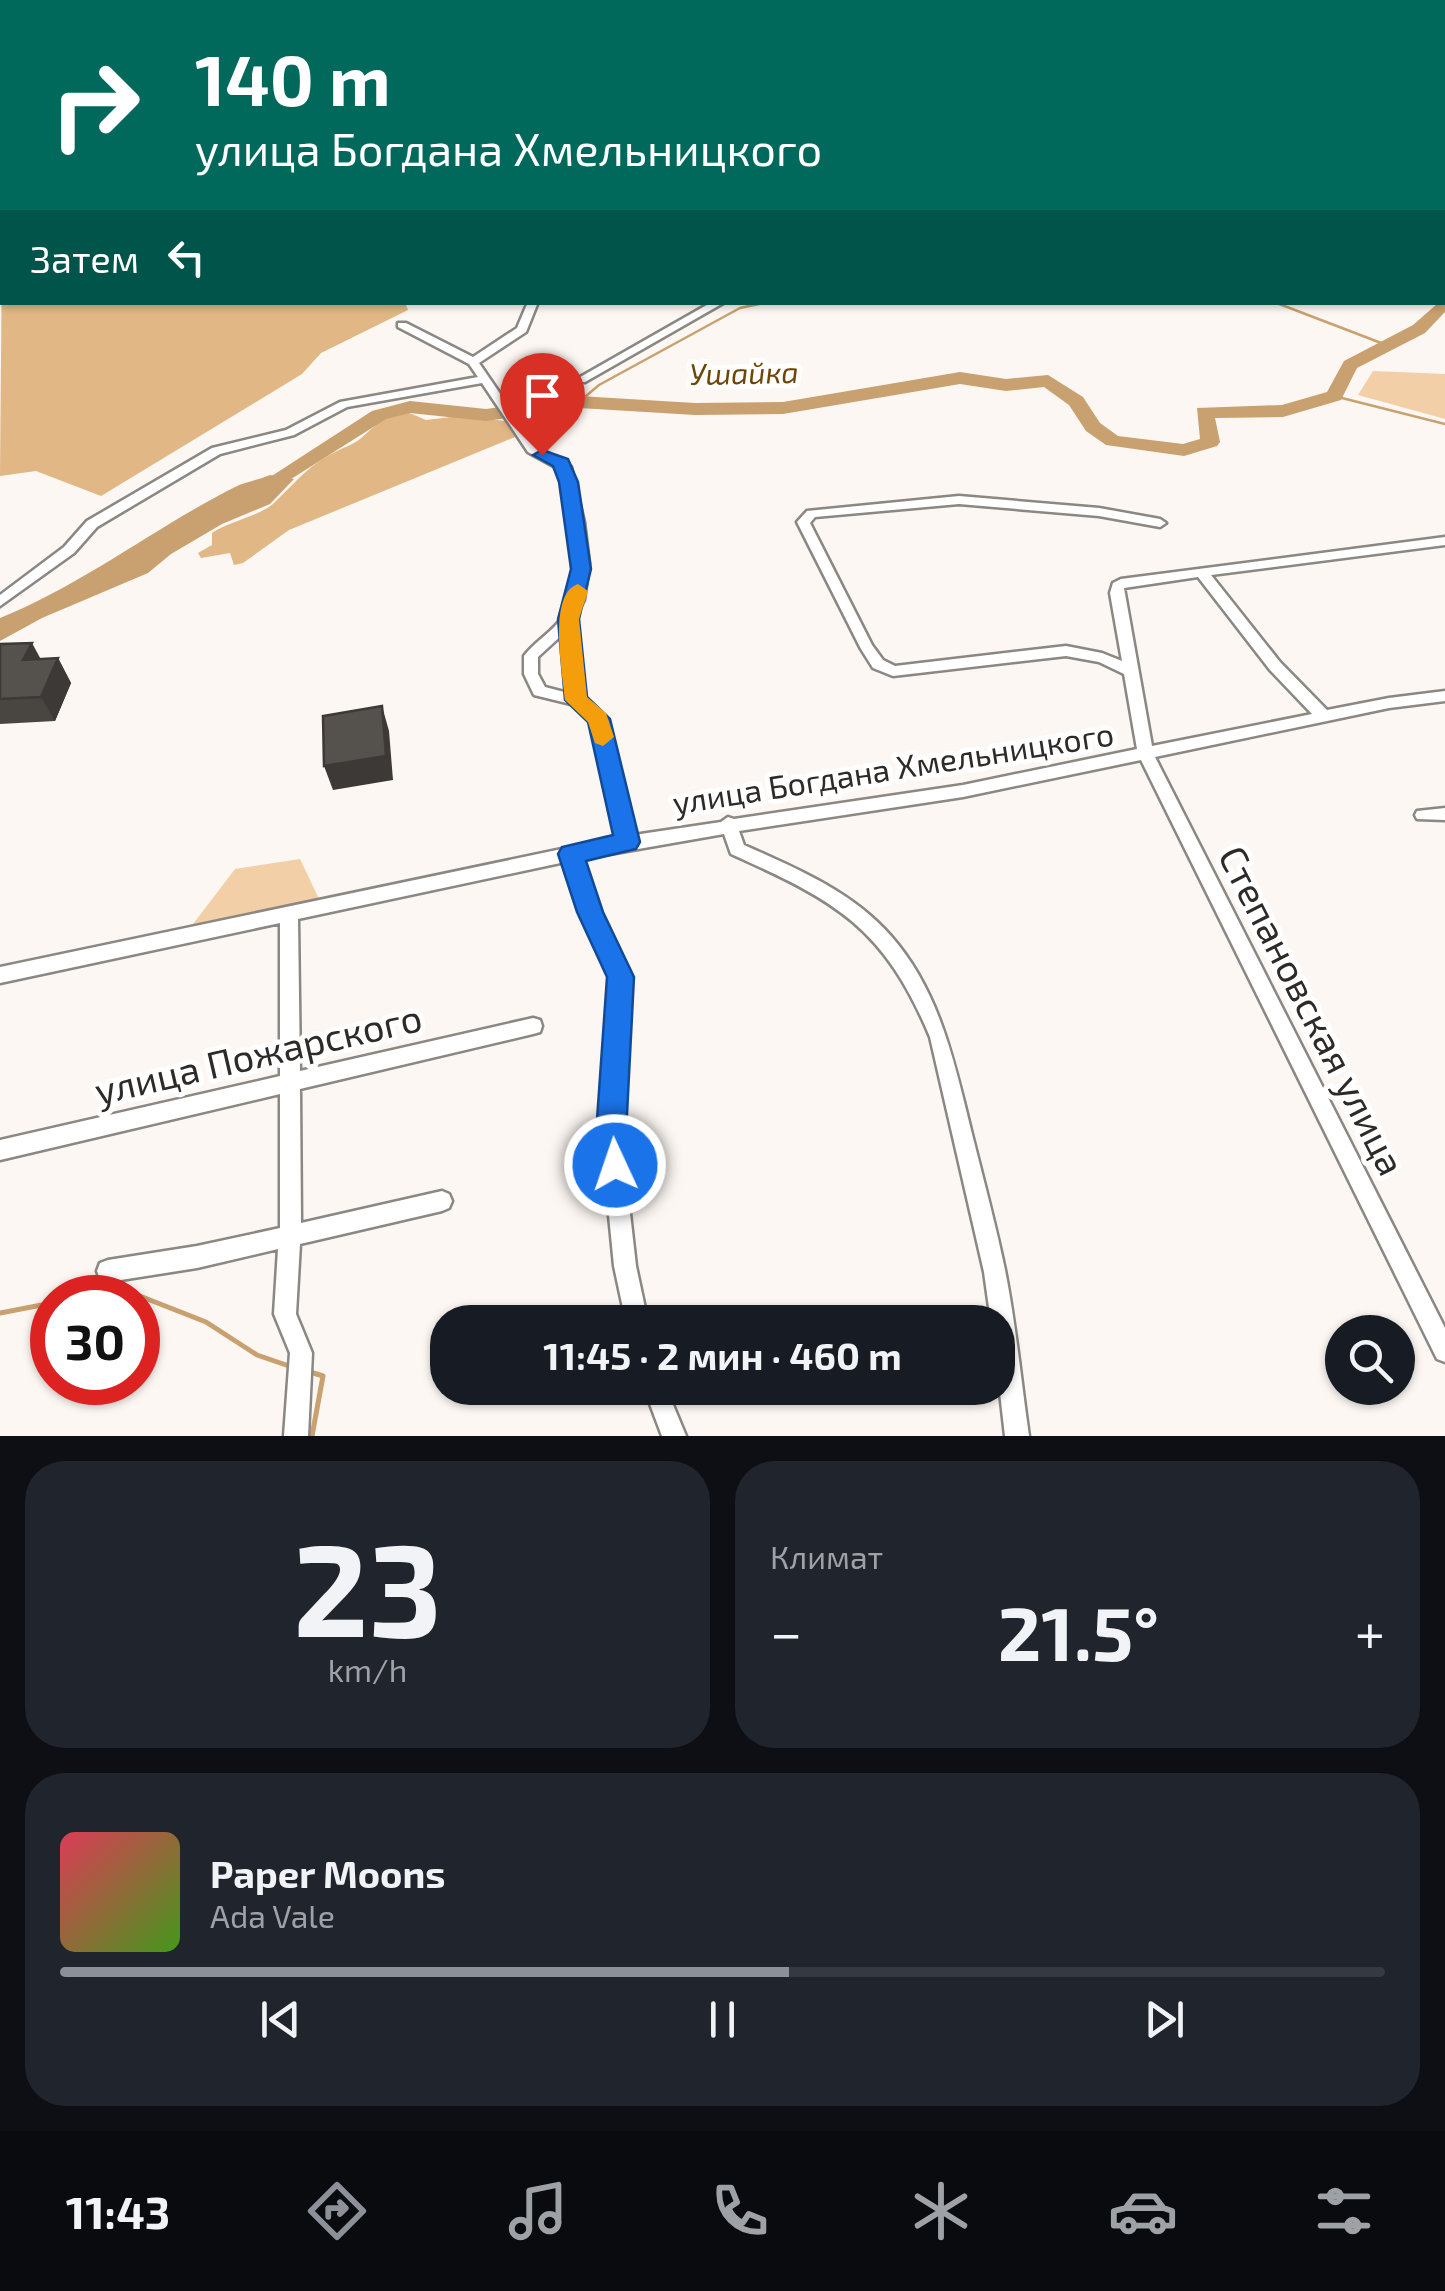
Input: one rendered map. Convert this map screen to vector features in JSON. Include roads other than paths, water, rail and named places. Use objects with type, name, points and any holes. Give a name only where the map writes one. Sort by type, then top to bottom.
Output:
[{"type":"street","points":[[473,362],[522,330],[533,305]]},
{"type":"street","points":[[581,380],[715,305]]},
{"type":"street","points":[[402,325],[473,362],[532,449],[561,463],[569,482],[581,569],[569,619],[576,700]]},
{"type":"street","points":[[0,602],[69,550],[92,524],[216,451],[290,433],[344,404],[485,379]]},
{"type":"street","points":[[1130,671],[1102,658],[1066,651],[893,671],[878,664],[866,646],[804,526],[811,514],[958,500],[1099,512],[1160,523]]},
{"type":"street","points":[[1202,573],[1445,541]]},
{"type":"street","points":[[1202,573],[1275,666],[1323,716]]},
{"type":"street","name":"Степановская улица","points":[[1202,573],[1118,586],[1146,754],[1445,1350]]},
{"type":"street","points":[[569,619],[531,656],[531,674],[540,691],[576,700],[598,719],[628,842]]},
{"type":"street","name":"улица Богдана Хмельницкого","points":[[0,975],[628,842],[963,791],[1323,716],[1445,696]]},
{"type":"street","points":[[1422,815],[1445,814]]},
{"type":"street","points":[[728,824],[738,848],[828,892],[868,919],[906,965],[926,1001],[939,1038],[995,1272],[1017,1436]]},
{"type":"street","points":[[571,854],[590,912],[621,977],[611,1134],[625,1266],[633,1305]]},
{"type":"street","points":[[289,916],[290,1233],[285,1314],[301,1353],[296,1436]]},
{"type":"street","name":"улица Пожарского","points":[[0,1150],[533,1026]]},
{"type":"street","points":[[108,1271],[197,1257],[442,1201]]},
{"type":"street","points":[[662,1405],[674,1436]]},
{"type":"waterway","points":[[579,402],[599,385],[740,308],[754,305]]},
{"type":"waterway","points":[[1282,305],[1389,346]]},
{"type":"waterway","name":"Ушайка","points":[[254,494],[379,415],[410,407],[486,415],[579,402],[695,409],[783,408],[960,378],[1006,385],[1048,381],[1076,401],[1093,427],[1113,441],[1184,450],[1210,442],[1204,412],[1283,411],[1334,396],[1350,365],[1419,329],[1442,305]]},
{"type":"waterway","points":[[1334,396],[1445,424]]},
{"type":"waterway","points":[[160,1304],[206,1322],[257,1355],[289,1366]]},
{"type":"waterway","points":[[0,1313],[30,1307]]},
{"type":"waterway","points":[[310,1372],[323,1376],[312,1436]]}]
